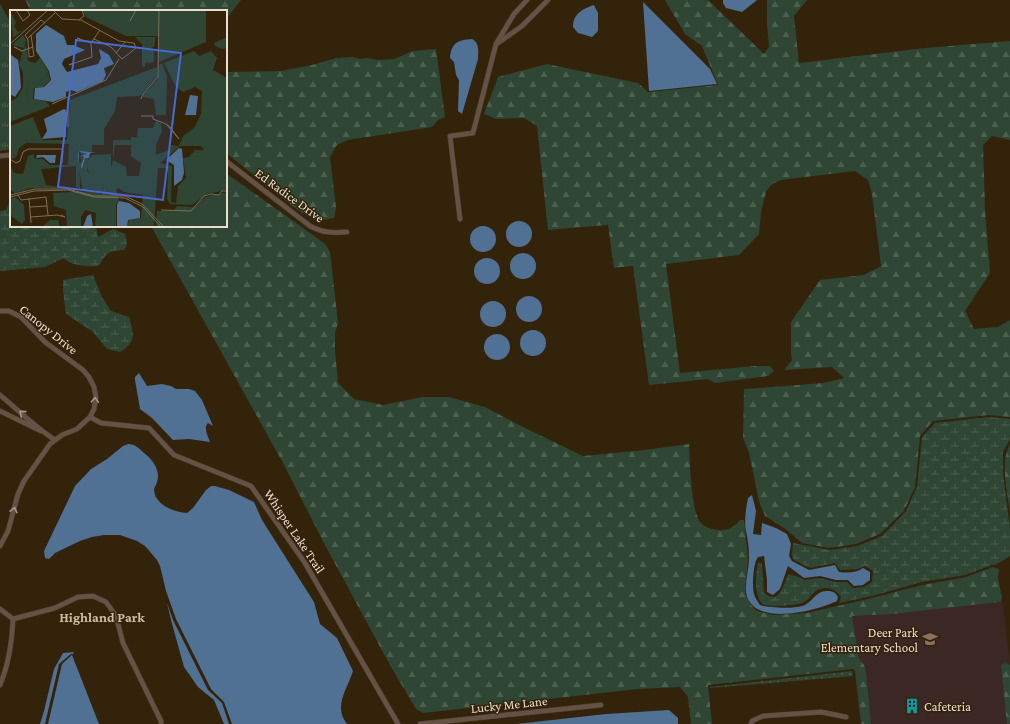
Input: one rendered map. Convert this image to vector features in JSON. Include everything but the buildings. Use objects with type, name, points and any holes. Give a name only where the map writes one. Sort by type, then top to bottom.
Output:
[{"type":"street","points":[[460,219],[450,136],[472,133],[496,44],[514,14],[527,0]]},
{"type":"street","points":[[496,44],[522,26],[548,0]]},
{"type":"street","points":[[0,156],[10,155]]},
{"type":"street","name":"Ed Radice Drive","points":[[227,162],[310,226],[324,233],[347,232]]},
{"type":"street","name":"Canopy Drive","points":[[0,311],[9,311],[21,317],[45,342],[89,376],[94,387],[96,398],[90,417]]},
{"type":"street","points":[[0,395],[36,425],[42,432]]},
{"type":"street","points":[[0,411],[55,440]]},
{"type":"street","points":[[0,546],[8,531],[18,494],[24,481],[41,456],[55,440],[62,435],[77,429],[90,417]]},
{"type":"street","name":"Whisper Lake Trail","points":[[90,417],[101,423],[149,428],[174,455],[251,486],[305,563],[398,724]]},
{"type":"street","points":[[13,619],[55,608],[78,597],[93,596],[106,602],[116,616],[123,643],[162,723]]},
{"type":"street","points":[[0,609],[13,619]]},
{"type":"street","points":[[0,685],[10,654],[13,619]]},
{"type":"street","name":"Lucky Me Lane","points":[[420,724],[601,705]]},
{"type":"street","points":[[751,723],[763,716],[821,712],[846,717]]},
{"type":"shaded area","name":"Deer Park Elementary School","points":[[1002,598],[1010,663],[1010,724],[862,724],[849,616]]},
{"type":"green space","points":[[25,0],[241,0],[227,18],[227,10],[30,10]]},
{"type":"green space","points":[[665,0],[708,0],[764,54],[769,47],[767,0],[807,0],[794,16],[799,63],[925,48],[1010,41],[1010,140],[992,136],[983,145],[985,210],[990,273],[965,311],[974,329],[998,327],[1010,320],[1010,417],[989,415],[933,421],[920,436],[915,487],[904,511],[880,534],[856,544],[829,548],[802,543],[784,528],[765,516],[759,501],[749,453],[743,438],[744,389],[823,383],[844,378],[832,367],[784,370],[792,360],[791,322],[820,280],[864,275],[881,266],[872,194],[868,180],[855,171],[780,180],[771,185],[766,192],[761,212],[759,234],[739,255],[666,264],[680,373],[755,366],[770,366],[774,371],[768,376],[715,383],[708,379],[649,385],[633,266],[614,268],[608,225],[548,230],[537,126],[524,118],[496,119],[484,114],[498,77],[547,64],[638,83],[648,92],[718,85],[702,46],[685,34]]},
{"type":"green space","points":[[0,4],[10,21],[10,149],[0,151]]},
{"type":"green space","points":[[436,49],[445,117],[438,120],[432,127],[348,140],[337,145],[330,157],[336,208],[334,218],[317,221],[299,211],[227,154],[227,72],[281,71],[312,65],[336,58],[352,57],[377,60],[394,59],[413,51]]},
{"type":"green space","points":[[227,174],[325,244],[330,252],[338,323],[335,333],[335,350],[338,383],[354,399],[383,405],[422,397],[449,397],[485,407],[583,456],[689,444],[693,498],[695,509],[701,523],[709,528],[725,530],[735,525],[740,520],[744,520],[748,558],[745,592],[750,604],[757,611],[773,615],[807,613],[922,585],[966,577],[993,567],[999,569],[998,578],[1002,598],[1000,602],[892,614],[852,616],[859,659],[864,665],[866,672],[871,724],[861,724],[855,671],[853,669],[708,685],[712,724],[691,724],[688,697],[680,687],[638,689],[423,713],[416,709],[391,667],[326,547],[283,463],[152,227],[227,227]]},
{"type":"green space","points":[[10,201],[10,227],[96,227],[98,237],[113,229],[125,234],[127,245],[124,250],[109,253],[97,266],[75,264],[68,262],[64,258],[45,267],[0,271],[0,211],[6,210]]},
{"type":"green space","points":[[93,275],[102,297],[111,311],[129,317],[133,333],[132,341],[120,352],[107,349],[93,332],[66,314],[63,280]]},
{"type":"green space","points":[[989,417],[1010,419],[1010,439],[1003,452],[1003,473],[1010,529],[1010,556],[995,565],[965,575],[922,582],[872,596],[839,603],[841,597],[839,594],[833,590],[823,588],[816,591],[802,603],[780,606],[762,604],[756,589],[758,562],[762,564],[764,593],[771,597],[779,594],[788,574],[804,580],[819,578],[835,582],[847,582],[853,588],[864,587],[872,582],[873,571],[865,566],[858,569],[840,570],[835,563],[810,568],[794,560],[792,556],[793,543],[830,550],[857,546],[882,536],[906,511],[917,487],[922,437],[935,423]]},
{"type":"green space","points":[[1010,444],[1010,511],[1005,477],[1005,460]]},
{"type":"green space","points":[[1005,663],[1010,665],[1010,724],[1007,724],[1001,665]]},
{"type":"green space","points":[[852,671],[853,676],[710,688],[710,687]]},
{"type":"water","points":[[723,0],[757,0],[742,12],[726,8]]},
{"type":"water","points":[[643,2],[710,69],[717,84],[649,91]]},
{"type":"water","points":[[594,5],[598,13],[598,31],[592,37],[578,33],[573,27],[573,22],[576,15],[582,10]]},
{"type":"water","points":[[472,39],[477,45],[478,59],[462,114],[458,111],[459,80],[456,75],[454,62],[450,58],[452,49],[456,43],[463,40]]},
{"type":"water","points":[[519,221],[528,225],[532,234],[528,243],[519,247],[510,243],[506,234],[510,225]]},
{"type":"water","points":[[483,226],[492,230],[496,239],[492,248],[483,252],[474,248],[470,239],[474,230]]},
{"type":"water","points":[[523,253],[532,257],[536,266],[532,275],[523,279],[514,275],[510,266],[514,257]]},
{"type":"water","points":[[487,258],[496,262],[500,271],[496,280],[487,284],[478,280],[474,271],[478,262]]},
{"type":"water","points":[[529,296],[538,300],[542,309],[538,318],[529,322],[520,318],[516,309],[520,300]]},
{"type":"water","points":[[493,301],[502,305],[506,314],[502,323],[493,327],[484,323],[480,314],[484,305]]},
{"type":"water","points":[[533,330],[542,334],[546,343],[542,352],[533,356],[524,352],[520,343],[524,334]]},
{"type":"water","points":[[497,334],[506,338],[510,347],[506,356],[497,360],[488,356],[484,347],[488,338]]},
{"type":"water","points":[[139,373],[147,386],[162,384],[176,389],[189,389],[195,391],[202,400],[213,426],[208,423],[206,427],[206,432],[210,442],[189,439],[173,440],[152,418],[140,409],[135,380],[135,377]]},
{"type":"water","points":[[128,444],[137,447],[147,455],[155,465],[158,478],[154,489],[155,495],[161,504],[166,507],[187,513],[211,486],[229,490],[254,502],[262,520],[314,602],[320,624],[337,638],[353,671],[341,704],[341,711],[347,724],[232,724],[224,702],[211,689],[176,619],[157,560],[145,546],[137,541],[120,535],[92,537],[55,553],[49,559],[45,558],[44,551],[75,486],[91,469]]},
{"type":"water","points":[[752,495],[756,511],[753,534],[761,535],[762,523],[776,528],[787,534],[791,544],[789,556],[792,561],[809,570],[835,565],[839,572],[858,571],[863,568],[870,572],[870,580],[863,585],[854,586],[848,580],[836,580],[820,576],[804,578],[788,566],[780,589],[773,595],[767,592],[764,556],[758,557],[753,575],[753,591],[760,605],[781,608],[798,607],[806,604],[820,592],[824,591],[833,592],[838,597],[837,601],[827,605],[800,612],[786,614],[771,613],[759,610],[750,603],[746,592],[749,558],[745,519],[748,498]]},
{"type":"water","points":[[167,603],[173,620],[208,690],[222,703],[229,724],[224,724],[214,700],[198,687],[184,667]]},
{"type":"water","points":[[74,652],[59,664],[45,724],[40,724],[54,669],[63,653]]},
{"type":"water","points":[[72,655],[99,724],[48,724],[62,664]]},
{"type":"water","points":[[669,710],[678,718],[678,724],[516,724],[606,714]]},
{"type":"place","name":"Deer Park Elementary School","points":[[930,639]]},
{"type":"place","name":"Cafeteria","points":[[912,706]]},
{"type":"district","name":"Highland Park","points":[[102,617]]}]
